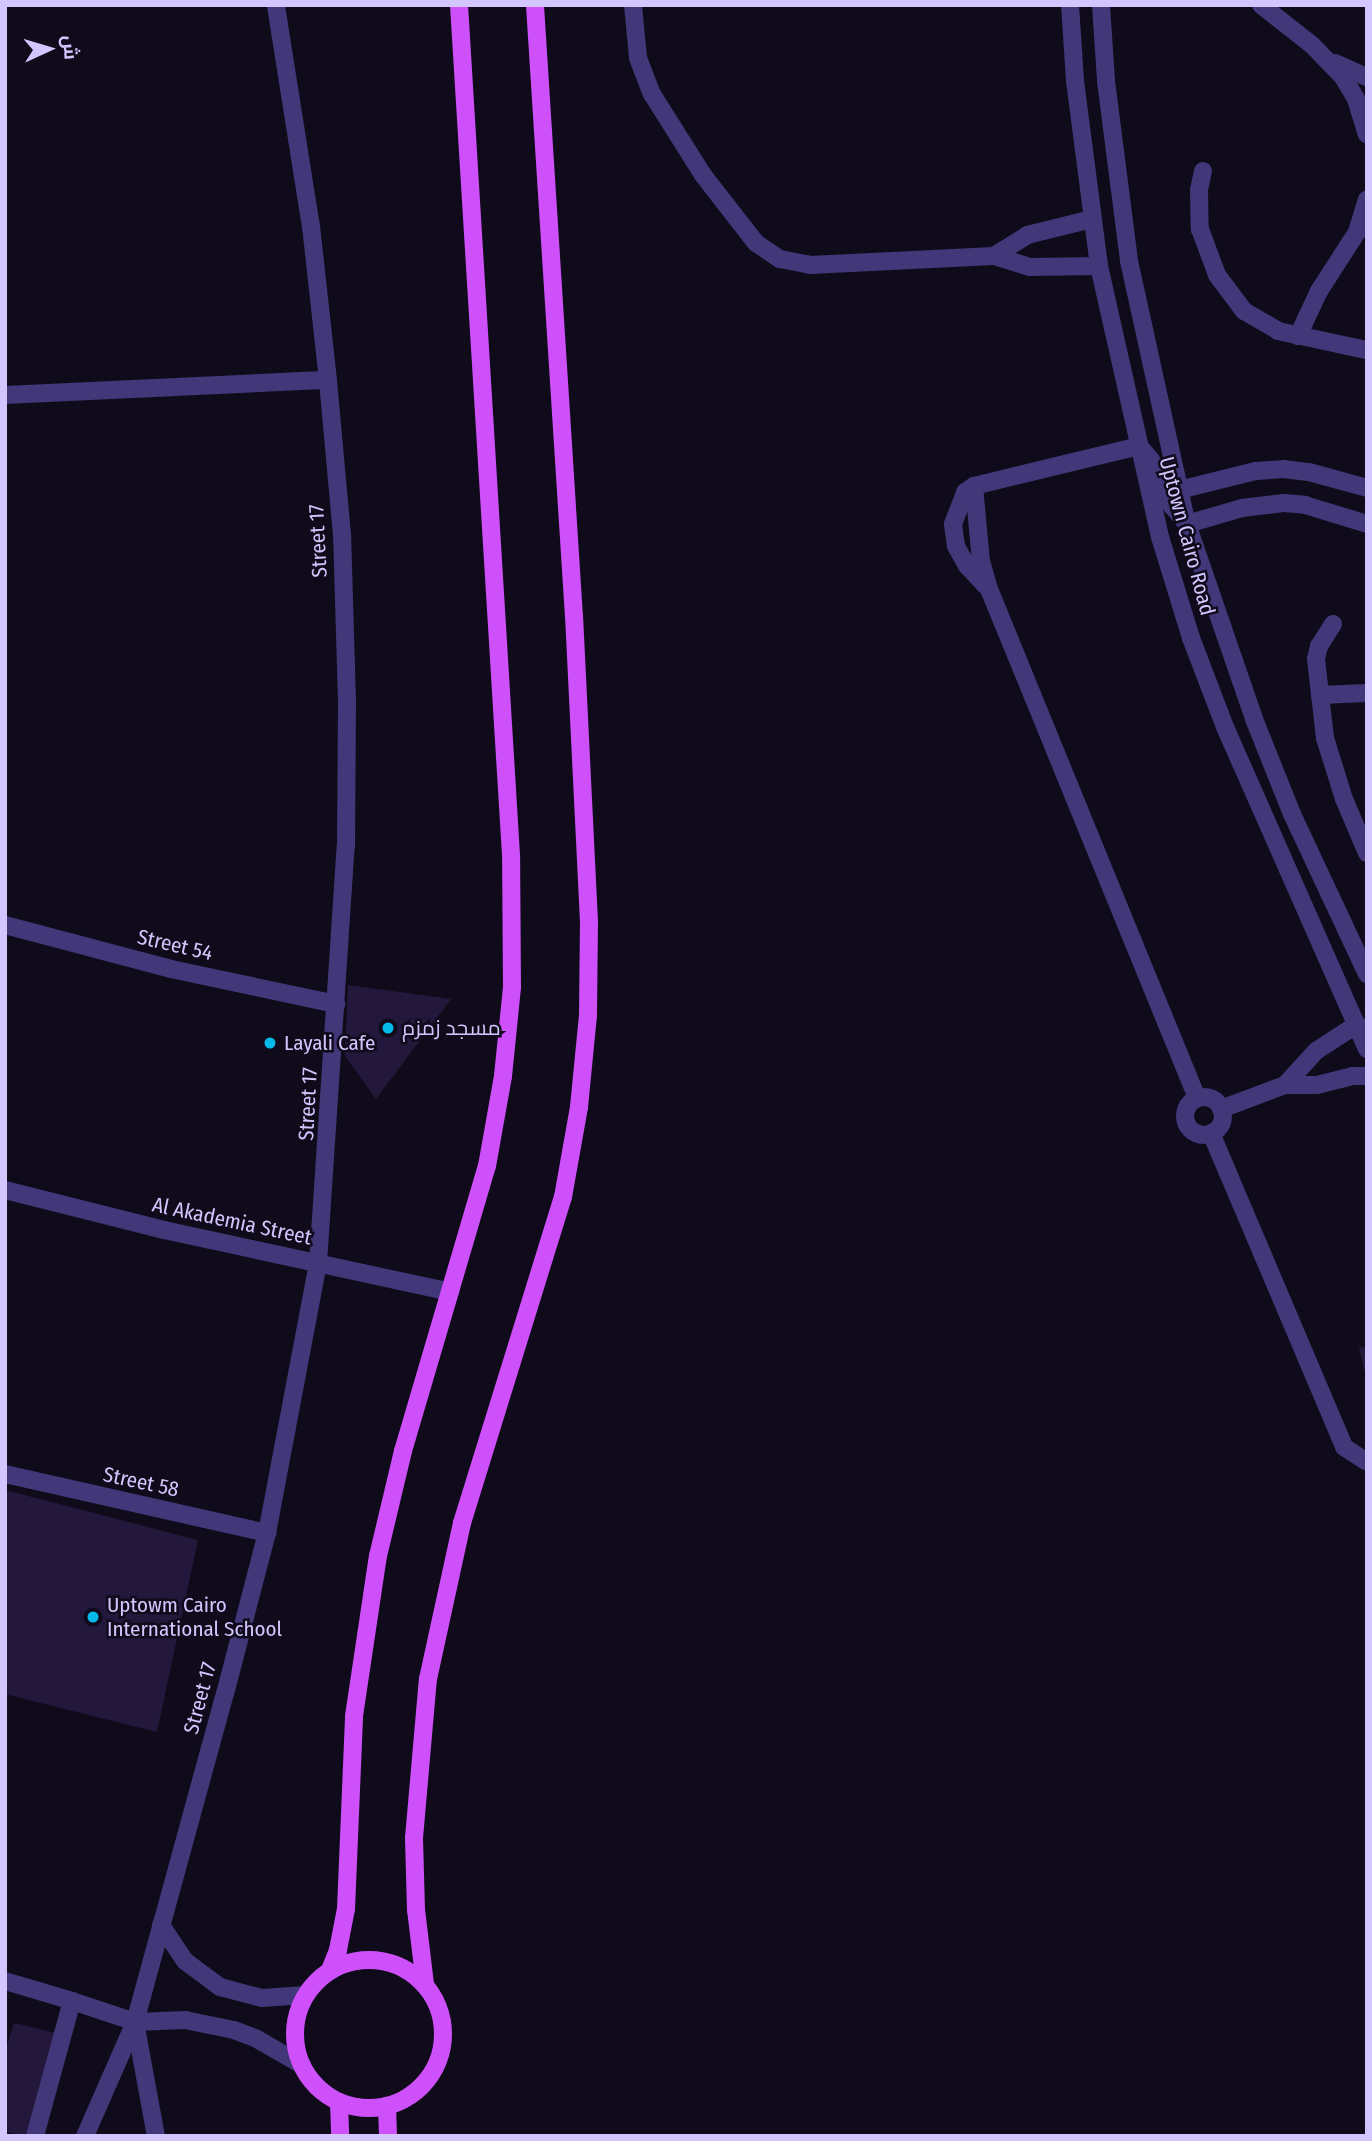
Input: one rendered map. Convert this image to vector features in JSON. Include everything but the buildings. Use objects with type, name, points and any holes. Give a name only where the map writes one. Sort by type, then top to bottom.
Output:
[{"type":"main road","points":[[459,5],[511,855],[513,943],[508,1030],[496,1121],[476,1210],[403,1451],[368,1609],[350,1770],[346,1909],[338,1950],[330,1970],[306,1995],[297,2017],[295,2041],[302,2065],[317,2086],[339,2102],[363,2108],[387,2106],[417,2091],[429,2079],[440,2056],[444,2031],[441,2014],[425,1984],[415,1910],[414,1839],[428,1679],[462,1523],[563,1197],[579,1107],[588,1015],[589,922],[574,617],[536,5]]},
{"type":"main road","points":[[330,1970],[354,1960],[380,1959],[405,1968],[425,1984]]},
{"type":"main road","points":[[339,2102],[340,2136]]},
{"type":"main road","points":[[387,2106],[388,2136]]},
{"type":"street","name":"Street 17","points":[[85,2136],[135,2022],[267,1533],[318,1263],[346,846],[347,701],[342,535],[311,227],[276,5]]},
{"type":"street","points":[[634,5],[638,58],[652,94],[703,175],[756,243],[780,259],[810,265],[994,256],[1030,267],[1099,266]]},
{"type":"street","name":"Uptown Cairo Road","points":[[1070,5],[1099,266],[1160,537],[1191,638],[1224,727],[1361,1027],[1367,1049]]},
{"type":"street","name":"Uptown Cairo Road","points":[[1101,5],[1120,206],[1146,348],[1187,524],[1254,719],[1292,814],[1367,974]]},
{"type":"street","points":[[1261,5],[1328,60],[1356,99],[1367,134]]},
{"type":"street","points":[[1328,60],[1367,77]]},
{"type":"street","points":[[1203,171],[1199,190],[1200,229],[1217,275],[1244,311],[1260,323],[1298,336],[1367,350]]},
{"type":"street","points":[[1298,336],[1319,291],[1349,247],[1367,199]]},
{"type":"street","points":[[994,256],[1027,234],[1092,219]]},
{"type":"street","points":[[1349,247],[1367,237]]},
{"type":"street","points":[[5,394],[328,380]]},
{"type":"street","points":[[989,589],[967,566],[956,546],[953,524],[965,492],[974,486],[1139,446],[1151,460],[1172,506],[1187,524],[1252,506],[1284,503],[1305,505],[1367,524]]},
{"type":"street","points":[[1179,489],[1256,471],[1283,469],[1309,472],[1367,488]]},
{"type":"street","points":[[974,486],[981,562],[989,589],[1197,1098]]},
{"type":"street","points":[[1333,624],[1318,646],[1316,659],[1320,695],[1330,759],[1367,853]]},
{"type":"street","points":[[1320,695],[1367,693]]},
{"type":"street","name":"Street 54","points":[[5,925],[171,969],[336,1004]]},
{"type":"street","points":[[1285,1085],[1316,1051],[1361,1027]]},
{"type":"street","points":[[1221,1109],[1285,1085],[1317,1085],[1352,1076],[1367,1076]]},
{"type":"street","points":[[1197,1098],[1211,1098],[1221,1109],[1221,1123],[1211,1133],[1197,1133],[1187,1123],[1187,1108],[1197,1098]]},
{"type":"street","points":[[1211,1133],[1344,1447],[1367,1462]]},
{"type":"street","name":"Al Akademia Street","points":[[5,1190],[164,1230],[450,1292]]},
{"type":"street","name":"Street 58","points":[[5,1474],[267,1533]]},
{"type":"street","points":[[160,1926],[185,1961],[220,1987],[262,1998],[306,1995]]},
{"type":"street","points":[[5,1981],[135,2022],[172,2020],[210,2024],[257,2039],[302,2065]]},
{"type":"street","points":[[34,2136],[72,2001]]},
{"type":"street","points":[[135,2022],[156,2136]]},
{"type":"place","name":"مسجد زمزم","points":[[388,1028]]},
{"type":"place","name":"Layali Cafe","points":[[270,1043]]},
{"type":"place","name":"Uptowm Cairo International School","points":[[93,1617]]}]
